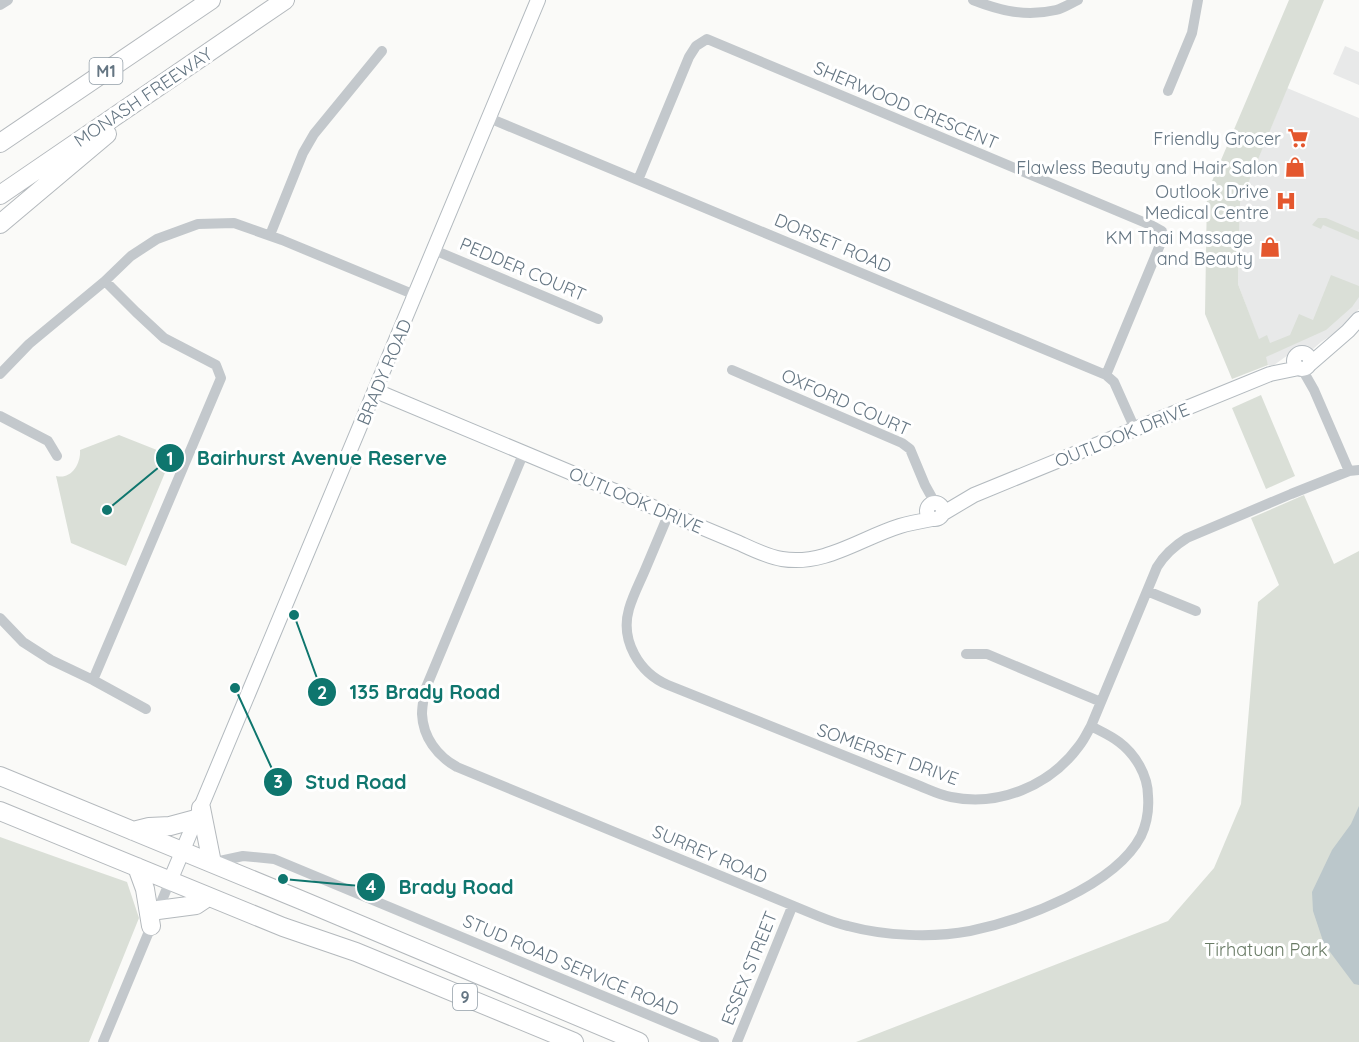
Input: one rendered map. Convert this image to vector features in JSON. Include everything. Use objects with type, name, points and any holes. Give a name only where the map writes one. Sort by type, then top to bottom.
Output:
[{"type":"highway","name":"M1","points":[[0,143],[211,0]]},
{"type":"highway","name":"MONASH FREEWAY","points":[[0,195],[285,0]]},
{"type":"highway","points":[[0,224],[194,62]]},
{"type":"highway","name":"9","points":[[0,776],[639,1042]]},
{"type":"highway","name":"9","points":[[0,811],[208,897],[283,927],[356,952],[574,1042]]},
{"type":"highway","points":[[133,831],[148,827],[170,826],[198,814],[212,863]]},
{"type":"highway","points":[[137,867],[155,918],[196,905],[208,897]]},
{"type":"street","points":[[0,5],[8,0]]},
{"type":"street","name":"BRADY ROAD","points":[[103,1042],[538,0]]},
{"type":"street","points":[[973,0],[993,8],[1021,14],[1058,10],[1078,0]]},
{"type":"street","points":[[1168,91],[1192,33],[1198,0]]},
{"type":"street","name":"SHERWOOD CRESCENT","points":[[638,180],[689,57],[696,46],[707,39],[1162,231],[1162,240],[1106,375]]},
{"type":"street","points":[[270,235],[303,153],[314,134],[382,51]]},
{"type":"street","name":"DORSET ROAD","points":[[489,118],[1106,375]]},
{"type":"street","points":[[0,374],[29,344],[105,281],[131,256],[157,239],[198,224],[234,223],[270,235],[415,296]]},
{"type":"street","name":"PEDDER COURT","points":[[434,250],[598,319]]},
{"type":"street","points":[[93,680],[221,378],[216,365],[164,338],[105,281]]},
{"type":"street","name":"OUTLOOK DRIVE","points":[[376,391],[739,543],[780,559],[795,560],[817,558],[841,550],[900,526],[934,509],[974,495],[1270,374],[1303,363],[1333,345],[1359,320]]},
{"type":"street","points":[[1303,363],[1354,470]]},
{"type":"street","name":"OXFORD COURT","points":[[732,370],[902,443],[910,449],[934,509]]},
{"type":"street","points":[[1106,375],[1114,382],[1135,429]]},
{"type":"street","points":[[0,416],[48,441],[57,456]]},
{"type":"street","name":"SURREY ROAD","points":[[524,452],[425,690],[422,712],[428,738],[436,751],[446,761],[457,767],[792,907],[849,927],[922,935],[968,931],[1012,921],[1050,906],[1102,876],[1131,851],[1142,834],[1148,816],[1146,780],[1135,759],[1119,742],[1091,726]]},
{"type":"street","name":"SOMERSET DRIVE","points":[[669,513],[636,592],[627,620],[629,639],[637,659],[645,670],[660,682],[909,782],[950,797],[982,800],[1001,797],[1031,787],[1057,770],[1079,747],[1091,726],[1157,567],[1164,555],[1175,545],[1281,498],[1354,470]]},
{"type":"street","points":[[1147,591],[1196,611]]},
{"type":"street","points":[[0,618],[23,642],[51,660],[146,709]]},
{"type":"street","points":[[966,654],[987,654],[1101,702]]},
{"type":"street","name":"STUD ROAD SERVICE ROAD","points":[[212,863],[243,856],[274,859],[714,1042]]},
{"type":"street","name":"ESSEX STREET","points":[[737,1042],[792,907]]},
{"type":"shaded area","points":[[1345,46],[1359,52],[1359,85],[1333,74]]},
{"type":"shaded area","points":[[1287,88],[1359,118],[1359,309],[1335,333],[1313,349],[1298,350],[1270,366],[1238,284],[1240,203]]},
{"type":"shaded area","points":[[1359,806],[1359,985],[1354,984],[1324,944],[1313,911],[1312,892],[1332,850],[1351,824]]},
{"type":"green space","points":[[1289,0],[1324,0],[1240,203],[1238,284],[1259,339],[1267,335],[1270,343],[1290,335],[1299,314],[1313,320],[1331,275],[1359,286],[1359,297],[1352,307],[1326,330],[1266,357],[1268,365],[1232,379],[1205,314],[1207,193]]},
{"type":"green space","points":[[1318,218],[1326,218],[1359,232],[1359,240],[1323,225],[1321,229],[1312,225]]},
{"type":"green space","points":[[1261,395],[1295,476],[1266,489],[1232,408]]},
{"type":"green space","points":[[119,435],[172,456],[126,566],[71,543],[56,476],[62,477],[71,473],[79,460],[80,450]]},
{"type":"green space","name":"Tirhatuan Park","points":[[1304,495],[1334,564],[1359,551],[1359,1042],[856,1042],[1168,921],[1214,868],[1241,804],[1258,602],[1279,585],[1251,518]]},
{"type":"green space","points":[[0,837],[127,882],[139,918],[89,1042],[0,1042]]},
{"type":"place","name":"Friendly Grocer","points":[[1298,138]]},
{"type":"place","name":"Flawless Beauty and Hair Salon","points":[[1295,167]]},
{"type":"place","name":"Outlook Drive Medical Centre","points":[[1286,201]]},
{"type":"place","name":"KM Thai Massage and Beauty","points":[[1270,247]]},
{"type":"place","name":"Bairhurst Avenue Reserve","points":[[107,510]]},
{"type":"place","name":"135 Brady Road","points":[[294,615]]},
{"type":"place","name":"Stud Road","points":[[235,688]]},
{"type":"place","name":"Brady Road","points":[[283,879]]}]
